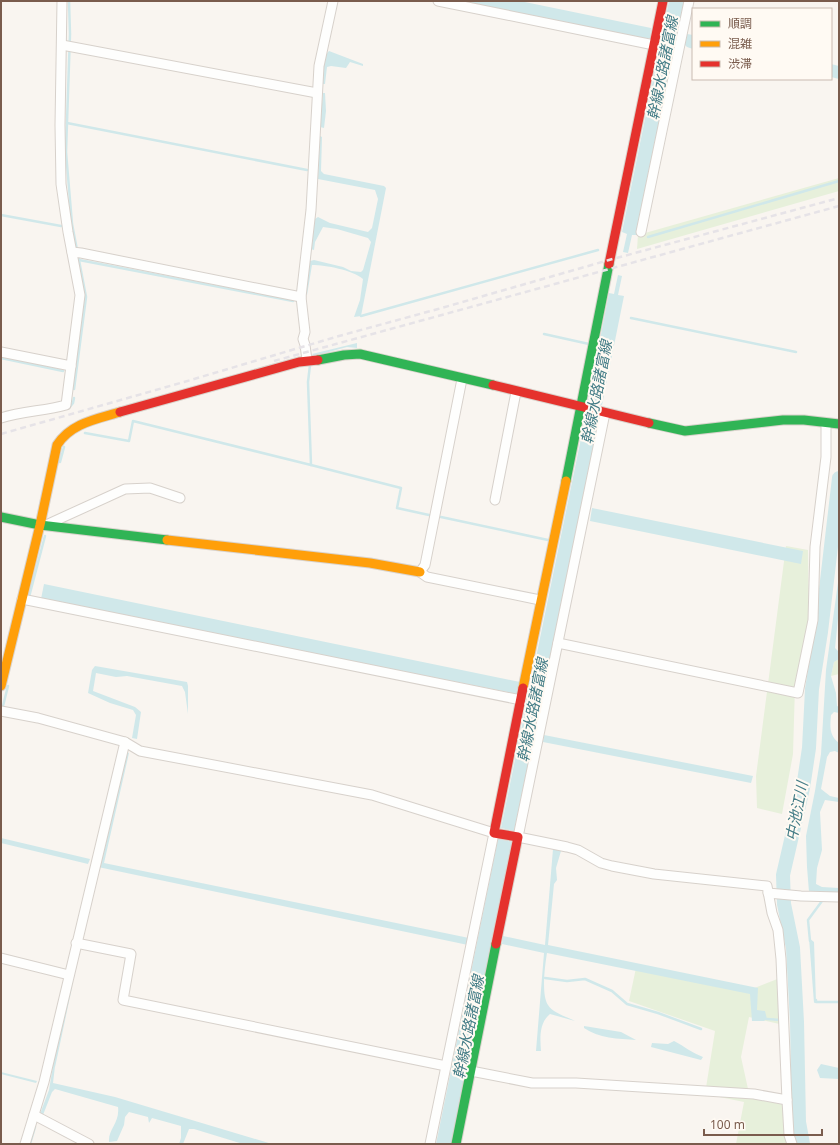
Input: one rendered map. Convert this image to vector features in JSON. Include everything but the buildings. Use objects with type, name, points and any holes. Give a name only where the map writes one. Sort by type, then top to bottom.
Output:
[{"type":"street","points":[[1,418],[66,405],[80,295],[61,184],[60,125],[62,1]]},
{"type":"street","points":[[312,360],[303,339],[305,332],[300,297],[311,210],[319,66],[333,1]]},
{"type":"street","points":[[438,1],[654,45]]},
{"type":"street","points":[[430,1144],[446,1066],[558,643],[593,410],[607,270],[663,1]]},
{"type":"street","points":[[642,232],[689,1]]},
{"type":"street","points":[[62,45],[317,93]]},
{"type":"street","points":[[72,252],[300,297]]},
{"type":"street","points":[[1,352],[71,366]]},
{"type":"street","points":[[1,686],[22,599],[43,525],[57,445],[59,440],[77,426],[85,422],[312,360],[348,353],[360,354],[685,431],[796,419],[839,424]]},
{"type":"street","points":[[420,572],[425,565],[462,379]]},
{"type":"street","points":[[495,500],[516,392]]},
{"type":"street","points":[[456,1144],[471,1071],[506,835],[521,700],[540,600],[593,410]]},
{"type":"street","points":[[558,643],[798,692],[812,620],[815,547],[826,457],[826,423]]},
{"type":"street","points":[[43,525],[124,490],[150,488],[180,498]]},
{"type":"street","points":[[1,517],[43,525],[362,562],[420,572],[427,576],[540,600]]},
{"type":"street","points":[[22,599],[521,700]]},
{"type":"street","points":[[1,711],[38,718],[125,742],[140,751],[372,795],[506,835],[578,850],[601,863],[612,866],[654,874],[768,886],[772,913],[778,930],[781,959],[789,1135],[792,1144]]},
{"type":"street","points":[[25,1144],[44,1082],[125,742]]},
{"type":"street","points":[[768,893],[839,897]]},
{"type":"street","points":[[76,943],[131,954],[122,1000],[446,1066]]},
{"type":"street","points":[[1,958],[69,974]]},
{"type":"street","points":[[471,1071],[532,1082],[576,1083],[754,1094],[787,1100]]},
{"type":"street","points":[[34,1115],[89,1144]]},
{"type":"green space","points":[[839,178],[839,191],[637,249],[638,235]]},
{"type":"green space","points":[[786,546],[808,550],[809,617],[795,686],[793,754],[782,814],[757,808],[756,776]]},
{"type":"green space","points":[[839,659],[839,674],[831,676],[834,662]]},
{"type":"green space","points":[[636,968],[752,989],[785,976],[788,1026],[749,1017],[741,1057],[750,1098],[790,1106],[794,1144],[736,1144],[744,1102],[705,1094],[715,1031],[629,1001]]},
{"type":"water","points":[[456,1],[520,1],[651,28],[650,38],[645,40]]},
{"type":"water","name":"幹線水路諸富線","points":[[669,1],[684,1],[637,235],[632,235],[628,253],[623,252],[627,234],[622,232]]},
{"type":"water","points":[[687,34],[692,35],[692,49],[684,44]]},
{"type":"water","points":[[329,51],[363,64],[363,66],[350,62],[346,68],[331,66],[327,67],[325,84],[322,84],[324,62],[326,54]]},
{"type":"water","points":[[832,64],[839,66],[839,79],[832,77]]},
{"type":"water","points":[[323,93],[325,93],[326,111],[324,128],[320,127]]},
{"type":"water","points":[[320,136],[322,137],[321,171],[324,174],[384,186],[386,188],[361,316],[354,317],[360,300],[363,279],[352,273],[331,267],[312,265],[307,295],[305,293],[310,261],[314,260],[343,267],[351,271],[361,272],[363,270],[371,242],[368,238],[337,229],[323,227],[315,242],[314,250],[311,249],[315,219],[318,217],[330,223],[368,232],[372,228],[378,199],[375,190],[318,179]]},
{"type":"water","name":"幹線水路諸富線","points":[[618,275],[622,276],[618,295],[624,296],[602,405],[588,401],[609,293],[614,294]]},
{"type":"water","points":[[357,343],[357,348],[347,347],[314,356],[312,354]]},
{"type":"water","name":"幹線水路諸富線","points":[[586,414],[600,417],[514,831],[501,828]]},
{"type":"water","points":[[592,508],[803,551],[801,564],[590,521]]},
{"type":"water","points":[[839,575],[839,609],[835,648],[839,652],[839,659],[834,662],[831,676],[836,693],[839,713],[834,712],[831,715],[830,723],[833,737],[839,743],[839,753],[835,751],[830,752],[827,757],[821,789],[830,796],[839,798],[839,802],[825,800],[820,812],[822,850],[817,868],[816,884],[822,887],[839,888],[839,892],[822,894],[809,892],[806,836],[821,754],[826,670]]},
{"type":"water","points":[[44,584],[520,682],[517,694],[41,599]]},
{"type":"water","points":[[95,666],[187,682],[188,714],[185,692],[182,686],[127,676],[116,677],[96,673],[93,691],[135,707],[141,712],[137,739],[132,738],[136,715],[133,710],[110,703],[88,693],[92,670]]},
{"type":"water","points":[[544,735],[753,776],[751,783],[543,742]]},
{"type":"water","points":[[126,752],[129,753],[104,863],[469,938],[468,945],[98,867]]},
{"type":"water","points":[[1,838],[90,859],[88,864],[1,843]]},
{"type":"water","name":"幹線水路諸富線","points":[[498,839],[513,842],[452,1144],[436,1144]]},
{"type":"water","points":[[553,849],[561,851],[556,868],[557,880],[554,884],[548,945],[758,988],[757,1010],[765,1011],[767,1019],[764,1021],[752,1021],[750,994],[547,953],[544,980],[545,994],[548,1005],[553,1010],[575,1021],[550,1014],[542,1026],[541,1051],[536,1051],[544,953],[502,944],[503,936],[545,945]]},
{"type":"water","points":[[809,938],[814,942],[816,1002],[814,1003]]},
{"type":"water","points":[[584,1026],[621,1032],[636,1040],[602,1036],[584,1028]]},
{"type":"water","points":[[674,1041],[695,1054],[703,1057],[701,1060],[651,1047],[652,1043],[668,1044]]},
{"type":"water","points":[[821,1064],[839,1068],[839,1079],[820,1078],[817,1070]]},
{"type":"water","points":[[53,1066],[55,1066],[53,1083],[115,1097],[272,1144],[243,1144],[194,1129],[189,1129],[183,1144],[179,1144],[181,1138],[181,1126],[152,1118],[149,1123],[148,1117],[129,1112],[125,1117],[124,1125],[117,1141],[109,1142],[110,1133],[116,1122],[118,1107],[55,1089],[52,1092],[43,1115],[40,1114],[49,1090]]},
{"type":"water","points":[[1,1072],[37,1081],[36,1083],[1,1074]]},
{"type":"waterway","points":[[69,1],[70,34],[66,152],[72,224],[77,250]]},
{"type":"waterway","points":[[67,123],[307,170]]},
{"type":"waterway","points":[[648,237],[839,181]]},
{"type":"waterway","points":[[1,215],[61,226]]},
{"type":"waterway","points":[[361,316],[598,250]]},
{"type":"waterway","points":[[74,389],[86,297],[78,255]]},
{"type":"waterway","points":[[79,260],[293,301]]},
{"type":"waterway","points":[[631,318],[796,352]]},
{"type":"waterway","name":"幹線水路諸富線","points":[[544,334],[589,344]]},
{"type":"waterway","points":[[1,358],[63,371]]},
{"type":"waterway","points":[[85,433],[129,441],[133,421],[311,465],[308,382],[310,365]]},
{"type":"waterway","points":[[69,408],[73,403],[74,398]]},
{"type":"waterway","points":[[60,462],[64,447]]},
{"type":"waterway","points":[[311,465],[401,488],[397,508],[429,515]]},
{"type":"waterway","name":"中池江川","points":[[803,1144],[799,1122],[797,1022],[793,948],[784,904],[783,875],[803,788],[809,748],[812,689],[821,632],[839,478]]},
{"type":"waterway","points":[[441,517],[548,540]]},
{"type":"waterway","points":[[29,597],[45,536]]},
{"type":"waterway","points":[[3,706],[8,686]]},
{"type":"waterway","points":[[810,941],[808,920],[822,901]]},
{"type":"waterway","points":[[545,978],[567,981],[585,979],[612,991],[627,1004],[658,1013],[701,1029]]},
{"type":"waterway","points":[[54,1066],[71,986]]},
{"type":"waterway","points":[[816,1000],[816,1002],[839,1002]]},
{"type":"waterway","points":[[767,1019],[781,1020]]},
{"type":"waterway","points":[[30,1144],[35,1127]]},
{"type":"railway","points":[[1,434],[339,336],[609,260],[839,198]]},
{"type":"railway","points":[[274,361],[839,206]]},
{"type":"traffic: fast","points":[[566,481],[609,264]]},
{"type":"traffic: fast","points":[[318,360],[344,355],[360,354],[493,385]]},
{"type":"traffic: fast","points":[[649,423],[685,431],[783,420],[804,420],[839,424]]},
{"type":"traffic: fast","points":[[1,517],[40,525],[167,540]]},
{"type":"traffic: fast","points":[[456,1144],[496,944]]},
{"type":"traffic: slow","points":[[1,686],[40,525],[57,445],[77,427],[120,412]]},
{"type":"traffic: slow","points":[[523,688],[566,481]]},
{"type":"traffic: slow","points":[[167,540],[370,563],[420,572]]},
{"type":"traffic: jam","points":[[609,264],[663,1]]},
{"type":"traffic: jam","points":[[120,412],[299,362],[318,360]]},
{"type":"traffic: jam","points":[[493,385],[649,423]]},
{"type":"traffic: jam","points":[[496,944],[518,837],[494,833],[523,688]]}]
